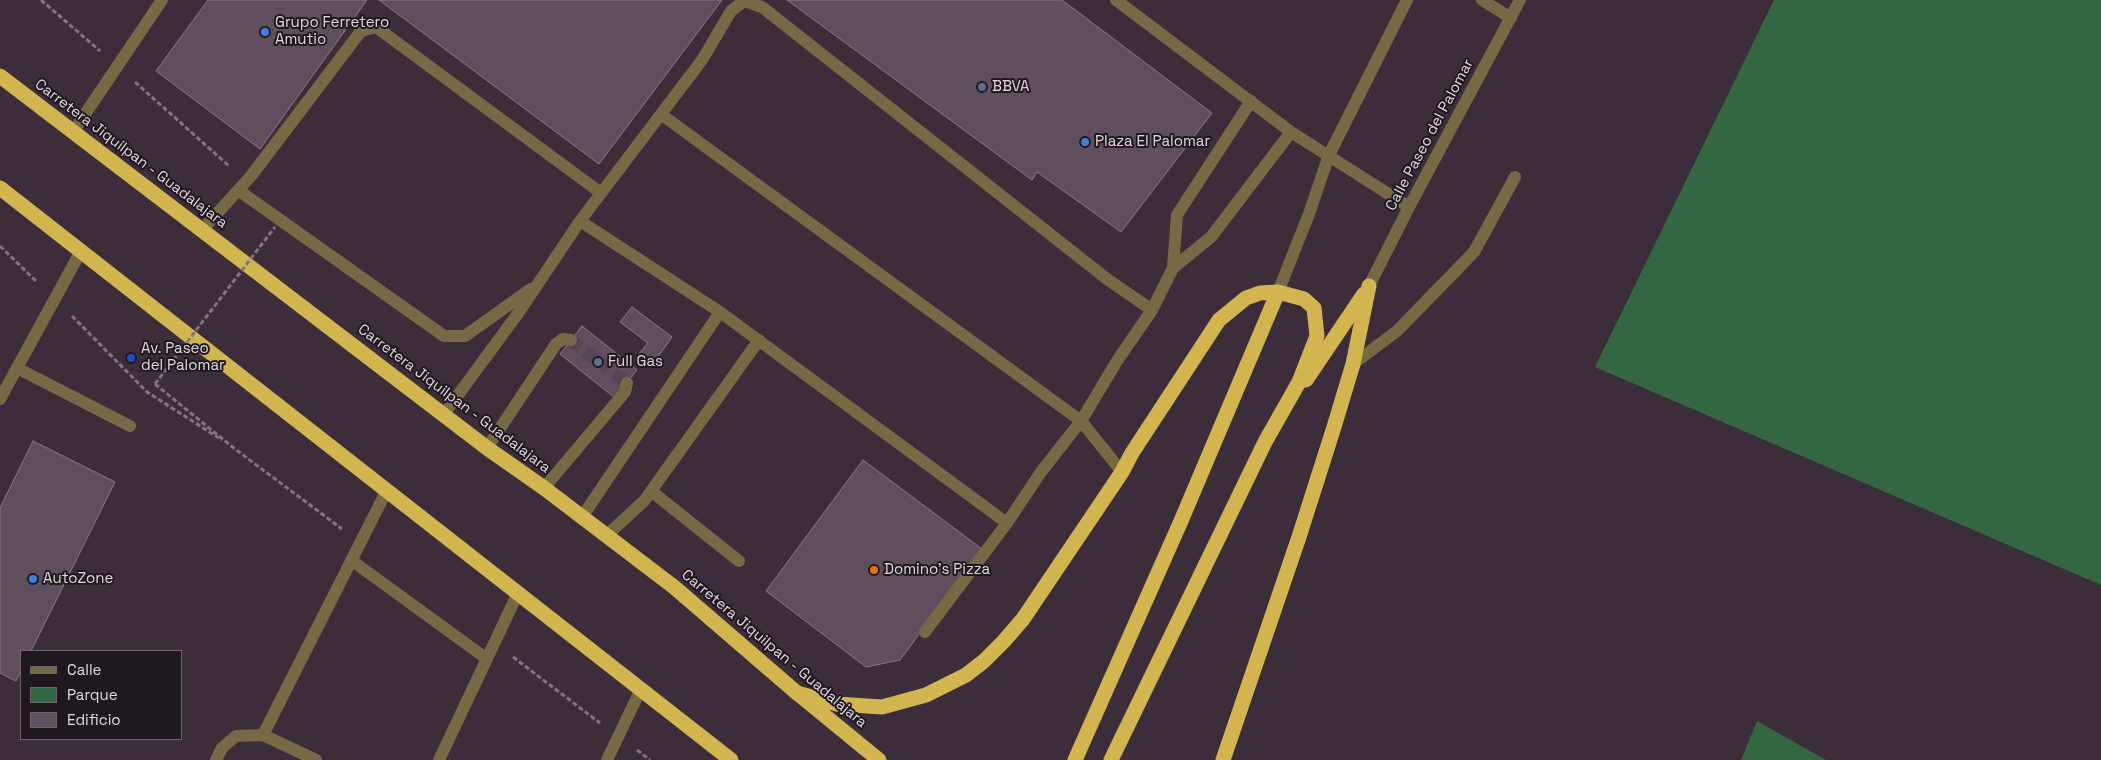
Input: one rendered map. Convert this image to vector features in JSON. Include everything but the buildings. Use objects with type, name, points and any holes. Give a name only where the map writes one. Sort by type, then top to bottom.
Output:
[{"type":"highway","name":"Carretera Jiquilpan - Guadalajara","points":[[0,76],[487,448],[544,488],[674,587],[797,693],[879,760]]},
{"type":"highway","points":[[0,188],[731,760]]},
{"type":"highway","points":[[1265,442],[1369,286]]},
{"type":"highway","points":[[1223,760],[1299,537],[1353,364],[1369,286]]},
{"type":"highway","points":[[1075,760],[1181,521],[1278,292]]},
{"type":"highway","points":[[797,693],[838,704],[882,707],[904,703],[926,695],[966,674],[1004,642],[1023,619],[1122,472],[1132,453],[1219,320],[1246,298],[1260,293],[1278,292],[1304,299],[1314,308],[1317,336],[1299,382],[1265,442],[1111,760]]},
{"type":"street","points":[[73,132],[162,0]]},
{"type":"street","points":[[1116,0],[1291,132],[1409,207]]},
{"type":"street","points":[[1278,292],[1309,214],[1329,156],[1407,0]]},
{"type":"street","points":[[1482,0],[1511,18]]},
{"type":"street","name":"Calle Paseo del Palomar","points":[[1369,286],[1409,207],[1520,0]]},
{"type":"street","points":[[444,414],[538,284],[580,221],[702,60],[731,11],[744,1],[762,7],[1107,279],[1152,310]]},
{"type":"street","points":[[202,230],[242,185],[361,31],[376,26],[601,193]]},
{"type":"street","points":[[925,632],[1007,523],[1041,472],[1081,421],[1117,360],[1152,310],[1173,268],[1177,215],[1251,101]]},
{"type":"street","points":[[662,115],[1081,421],[1122,472]]},
{"type":"street","points":[[1173,268],[1211,238],[1291,132]]},
{"type":"street","points":[[1353,364],[1397,331],[1474,252],[1515,177]]},
{"type":"street","points":[[242,185],[444,336],[465,336],[538,284]]},
{"type":"street","points":[[580,221],[720,312],[1007,523]]},
{"type":"street","points":[[0,400],[81,251]]},
{"type":"street","points":[[582,517],[720,312]]},
{"type":"street","points":[[487,448],[556,344],[563,339],[571,340]]},
{"type":"street","points":[[606,536],[651,492],[759,340]]},
{"type":"street","points":[[17,368],[130,426]]},
{"type":"street","points":[[544,488],[625,392],[627,383]]},
{"type":"street","points":[[263,735],[387,490]]},
{"type":"street","points":[[651,492],[739,561]]},
{"type":"street","points":[[351,560],[487,659]]},
{"type":"street","points":[[439,760],[518,593]]},
{"type":"street","points":[[607,760],[641,689]]},
{"type":"street","points":[[216,760],[222,748],[236,736],[263,735],[316,760]]},
{"type":"path","points":[[41,0],[118,66],[242,185]]},
{"type":"path","points":[[0,246],[147,392],[236,449],[155,384],[275,227]]},
{"type":"green space","points":[[1774,0],[2101,0],[2101,585],[1595,367]]},
{"type":"green space","points":[[1757,721],[1826,760],[1741,760]]},
{"type":"tunnel","points":[[571,340],[627,383]]},
{"type":"place","name":"Grupo Ferretero Amutio","points":[[265,32]]},
{"type":"place","name":"BBVA","points":[[982,87]]},
{"type":"place","name":"Plaza El Palomar","points":[[1085,142]]},
{"type":"place","name":"Av. Paseo del Palomar","points":[[131,358]]},
{"type":"place","name":"Full Gas","points":[[598,362]]},
{"type":"place","name":"Domino's Pizza","points":[[874,570]]},
{"type":"place","name":"AutoZone","points":[[33,579]]}]
